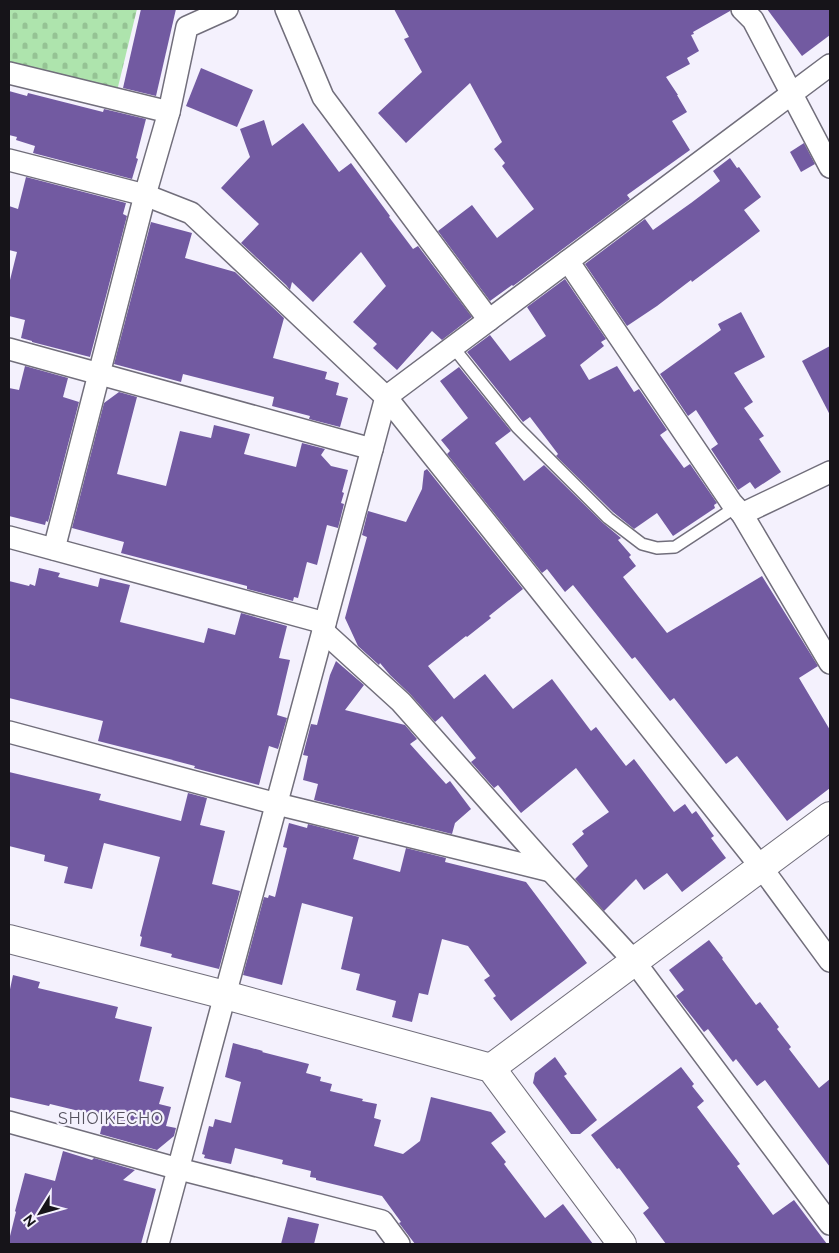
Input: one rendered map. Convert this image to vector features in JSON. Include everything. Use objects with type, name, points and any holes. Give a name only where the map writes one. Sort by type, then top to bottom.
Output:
[{"type":"street","points":[[54,549],[145,195],[169,112],[188,27],[226,9]]},
{"type":"street","points":[[286,9],[323,97],[489,320]]},
{"type":"street","points":[[742,9],[753,20],[830,167]]},
{"type":"street","points":[[158,1244],[386,397],[830,65]]},
{"type":"street","points":[[9,72],[169,112]]},
{"type":"street","points":[[9,160],[145,195],[191,213],[386,397],[761,867],[830,961]]},
{"type":"street","points":[[568,261],[731,502],[739,511],[830,663]]},
{"type":"street","points":[[9,349],[372,449]]},
{"type":"street","points":[[739,511],[830,472]]},
{"type":"street","points":[[9,537],[324,627],[401,702],[634,962],[830,1224]]},
{"type":"street","points":[[9,732],[277,804],[551,871]]},
{"type":"street","points":[[491,1068],[830,816]]},
{"type":"street","points":[[9,939],[225,995],[491,1068],[622,1244]]},
{"type":"street","points":[[9,1122],[382,1221],[399,1244]]},
{"type":"lane","points":[[453,347],[517,426],[608,518],[642,544],[657,548],[675,547],[739,511]]},
{"type":"green space","points":[[9,9],[137,9],[117,91],[9,63]]},
{"type":"building","points":[[141,9],[176,9],[156,96],[123,88]]},
{"type":"building","points":[[394,9],[730,9],[730,11],[693,32],[694,34],[691,35],[699,51],[687,58],[690,64],[666,77],[687,112],[672,121],[690,150],[627,195],[630,199],[490,301],[438,231],[472,205],[497,238],[534,209],[502,166],[505,163],[494,149],[502,142],[470,83],[406,143],[378,113],[422,72],[404,39],[409,37]]},
{"type":"building","points":[[767,9],[830,9],[830,35],[802,56]]},
{"type":"building","points":[[201,68],[253,90],[237,127],[186,106]]},
{"type":"building","points":[[9,91],[27,96],[28,93],[103,112],[104,109],[146,119],[132,179],[33,153],[35,146],[16,140],[17,137],[9,135]]},
{"type":"building","points":[[264,120],[272,146],[303,123],[339,172],[351,163],[413,249],[418,246],[472,317],[442,340],[432,331],[397,370],[373,348],[377,344],[353,322],[386,286],[361,252],[313,302],[292,282],[290,290],[241,243],[259,224],[221,188],[250,157],[240,129]]},
{"type":"building","points":[[804,143],[815,164],[801,172],[790,152]]},
{"type":"building","points":[[730,158],[761,197],[744,210],[760,231],[692,282],[691,280],[627,326],[585,264],[645,219],[653,230],[691,203],[720,181],[713,171]]},
{"type":"building","points":[[26,177],[126,203],[123,214],[127,216],[90,357],[21,338],[25,320],[9,316],[9,284],[17,252],[9,250],[9,206],[18,209]]},
{"type":"building","points":[[151,222],[192,233],[185,258],[235,272],[284,318],[273,358],[327,372],[325,379],[339,383],[336,395],[348,398],[340,427],[309,419],[310,416],[272,406],[274,397],[183,374],[181,382],[114,364]]},
{"type":"building","points":[[565,279],[606,339],[601,342],[604,346],[580,365],[589,380],[617,366],[634,392],[639,389],[667,430],[660,435],[684,468],[690,464],[717,503],[714,505],[715,508],[673,536],[657,513],[634,529],[613,512],[556,456],[558,454],[530,417],[523,422],[467,352],[490,335],[510,361],[546,336],[527,307]]},
{"type":"building","points":[[741,312],[765,357],[734,373],[753,402],[744,408],[764,436],[759,439],[781,472],[755,489],[750,482],[738,490],[711,449],[718,444],[696,410],[688,416],[660,374],[721,330],[718,324]]},
{"type":"building","points":[[830,346],[830,415],[802,361]]},
{"type":"building","points":[[25,366],[68,378],[63,397],[79,402],[48,522],[46,521],[45,525],[9,516],[9,388],[19,390]]},
{"type":"building","points":[[459,367],[511,431],[495,443],[524,481],[544,465],[621,538],[618,540],[631,555],[629,557],[636,566],[623,577],[667,633],[762,576],[818,666],[799,678],[830,730],[830,788],[787,821],[737,756],[726,764],[674,698],[670,701],[635,657],[632,659],[573,585],[565,592],[547,569],[542,573],[447,454],[450,451],[441,440],[468,418],[440,381]]},
{"type":"building","points":[[119,392],[137,397],[117,474],[166,486],[180,431],[211,438],[214,425],[250,434],[244,454],[296,467],[302,443],[325,449],[321,455],[331,466],[348,470],[342,492],[344,493],[341,503],[344,504],[338,528],[327,525],[317,565],[307,562],[298,598],[294,597],[293,601],[247,589],[247,586],[121,553],[124,542],[72,528],[104,403]]},
{"type":"building","points":[[427,469],[523,589],[489,616],[491,618],[428,666],[454,699],[485,674],[513,709],[552,679],[591,731],[596,727],[626,766],[634,759],[674,812],[685,804],[692,814],[696,811],[714,836],[711,838],[726,858],[682,892],[667,873],[644,890],[636,879],[604,911],[575,879],[588,866],[572,844],[584,834],[582,831],[609,812],[576,768],[521,813],[498,785],[494,788],[471,762],[476,758],[442,716],[435,722],[380,663],[379,665],[358,646],[345,618],[367,537],[362,535],[368,511],[406,522],[422,489],[424,471]]},
{"type":"building","points":[[39,568],[60,573],[58,577],[98,587],[100,578],[130,585],[120,622],[204,643],[208,628],[235,635],[241,613],[287,626],[279,658],[290,660],[277,715],[287,718],[278,749],[269,746],[259,785],[98,741],[103,721],[9,698],[9,581],[35,586]]},
{"type":"building","points":[[336,661],[364,685],[345,710],[405,725],[417,739],[410,744],[446,784],[450,781],[471,809],[455,823],[452,834],[314,800],[318,784],[303,780],[308,756],[303,755],[311,724],[317,725],[330,675]]},
{"type":"building","points":[[9,772],[101,794],[99,800],[181,821],[188,793],[207,798],[200,825],[225,831],[212,884],[240,891],[219,969],[171,957],[172,954],[140,946],[142,937],[140,936],[160,857],[104,843],[92,889],[64,883],[68,867],[44,861],[45,855],[9,846]]},
{"type":"building","points":[[289,823],[307,828],[308,824],[359,837],[353,859],[400,872],[406,848],[446,858],[445,862],[526,882],[587,963],[511,1021],[493,998],[496,996],[484,980],[490,976],[468,946],[442,939],[428,995],[419,993],[412,1022],[392,1017],[396,1001],[356,990],[360,974],[341,969],[353,917],[302,903],[282,985],[243,975],[264,897],[268,898],[269,895],[275,897],[287,848],[283,847]]},
{"type":"building","points":[[709,940],[756,1005],[760,1002],[779,1027],[777,1029],[791,1047],[789,1049],[819,1088],[830,1079],[830,1167],[765,1080],[757,1086],[736,1059],[733,1062],[708,1029],[704,1032],[676,996],[684,990],[669,970]]},
{"type":"building","points":[[13,975],[40,982],[38,988],[118,1007],[115,1018],[152,1027],[139,1081],[164,1087],[159,1104],[171,1107],[166,1126],[176,1128],[174,1136],[157,1150],[100,1134],[104,1117],[50,1104],[49,1106],[9,1097],[9,994]]},
{"type":"building","points":[[233,1043],[309,1064],[306,1073],[321,1077],[320,1081],[332,1084],[330,1091],[377,1104],[374,1118],[381,1120],[374,1146],[403,1154],[420,1141],[431,1097],[491,1112],[506,1132],[491,1143],[506,1162],[504,1164],[545,1218],[563,1204],[593,1244],[415,1244],[382,1196],[316,1180],[316,1178],[310,1177],[311,1171],[282,1164],[283,1160],[235,1148],[231,1164],[204,1158],[205,1155],[202,1154],[209,1126],[213,1127],[215,1119],[231,1123],[241,1082],[225,1077]]},
{"type":"building","points":[[555,1057],[567,1074],[564,1076],[597,1120],[580,1134],[571,1134],[533,1083],[535,1073]]},
{"type":"building","points":[[681,1067],[694,1084],[692,1086],[704,1101],[697,1107],[740,1164],[737,1166],[773,1215],[794,1200],[827,1244],[666,1244],[643,1213],[649,1208],[591,1135]]},
{"type":"building","points":[[63,1151],[135,1170],[123,1180],[156,1189],[141,1244],[9,1244],[25,1173],[55,1181]]},
{"type":"building","points":[[288,1217],[319,1224],[314,1244],[281,1244]]},
{"type":"district","name":"SHIOIKECHO","points":[[111,1118]]}]
